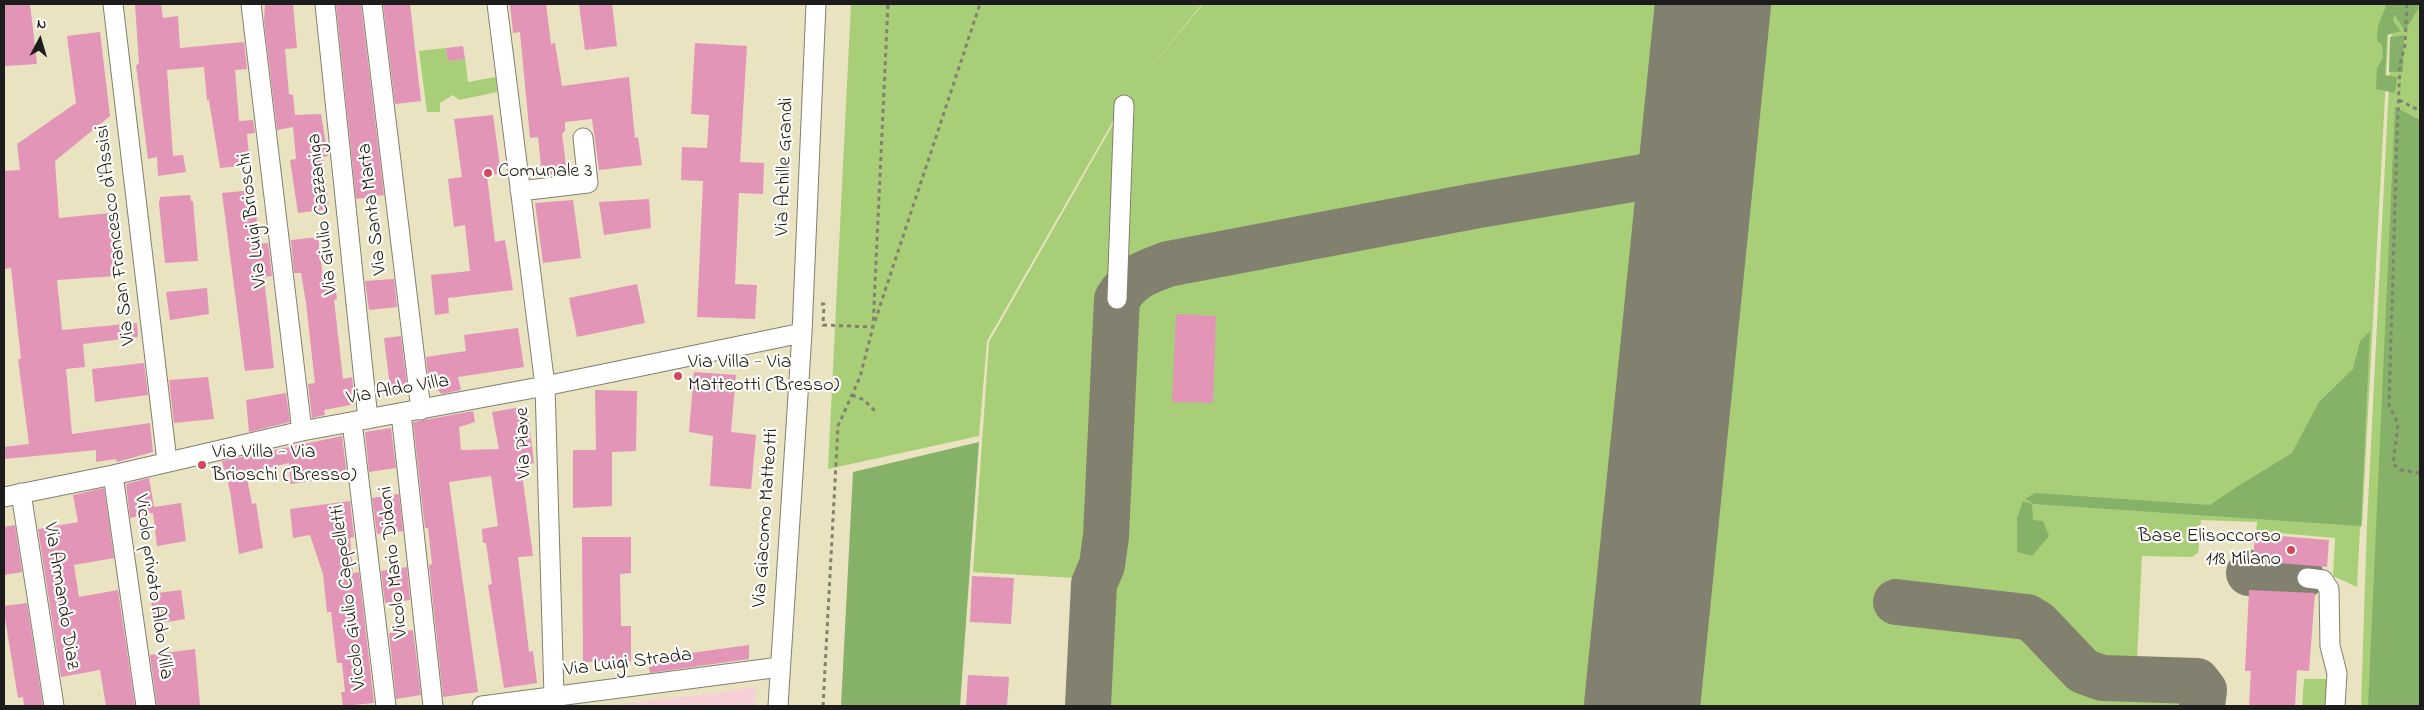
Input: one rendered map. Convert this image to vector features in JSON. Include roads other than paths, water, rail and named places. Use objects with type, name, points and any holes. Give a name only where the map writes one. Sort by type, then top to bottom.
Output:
[{"type":"street","name":"Via San Francesco d'Assisi","points":[[113,4],[167,461]]},
{"type":"street","name":"Via Luigi Brioschi","points":[[251,4],[302,431]]},
{"type":"street","name":"Via Giulio Cazzaniga","points":[[325,4],[360,421]]},
{"type":"street","name":"Via Santa Marta","points":[[372,4],[421,410]]},
{"type":"street","name":"Via Piave","points":[[496,4],[546,386],[554,696]]},
{"type":"street","name":"Via Achille Grandi","points":[[802,333],[816,4]]},
{"type":"street","points":[[1117,299],[1124,105]]},
{"type":"street","points":[[520,191],[588,183],[583,138]]},
{"type":"street","name":"Via Aldo Villa","points":[[12,495],[113,475],[302,431],[546,386],[802,333]]},
{"type":"street","name":"Via Giacomo Matteotti","points":[[778,706],[802,333]]},
{"type":"street","name":"Vicolo Mario Didoni","points":[[401,413],[433,706]]},
{"type":"street","name":"Vicolo Giulio Cappelletti","points":[[360,421],[386,706]]},
{"type":"street","name":"Vicolo privato Aldo Villa","points":[[113,475],[146,706]]},
{"type":"street","name":"Via Armando Diaz","points":[[12,495],[54,706]]},
{"type":"street","points":[[2307,578],[2323,580],[2329,589],[2330,646],[2337,673],[2335,706]]},
{"type":"street","name":"Via Luigi Strada","points":[[482,706],[780,667]]},
{"type":"place","name":"Comunale 3","points":[[488,173]]},
{"type":"place","name":"Via Villa - Via Matteotti (Bresso)","points":[[678,376]]},
{"type":"place","name":"Via Villa - Via Brioschi (Bresso)","points":[[202,465]]},
{"type":"place","name":"Base Elisoccorso 118 Milano","points":[[2291,550]]}]
